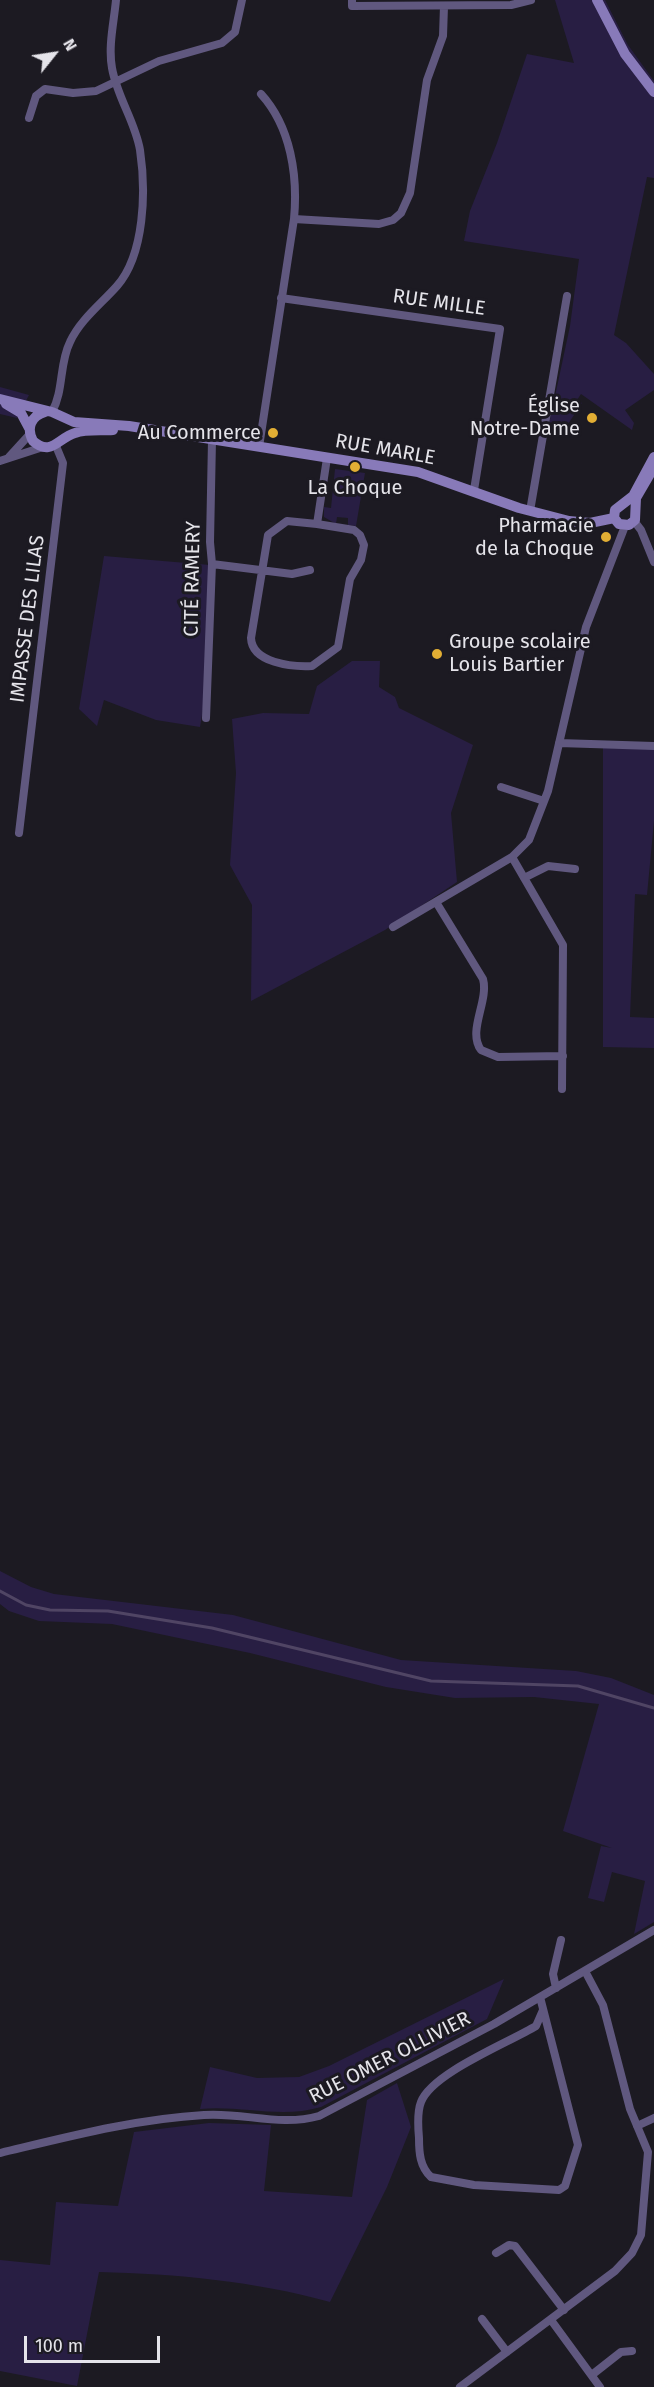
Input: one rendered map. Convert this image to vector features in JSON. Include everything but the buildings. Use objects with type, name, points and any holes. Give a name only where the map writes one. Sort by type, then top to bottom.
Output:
[{"type":"main road","points":[[597,0],[625,54],[654,92]]},
{"type":"main road","name":"RUE MARLE","points":[[0,400],[53,413],[74,422],[143,429],[418,472],[530,511],[579,523],[605,522],[614,518]]},
{"type":"main road","name":"RUE MARLE","points":[[0,400],[21,413],[29,431]]},
{"type":"main road","points":[[53,413],[66,429],[59,443],[43,447],[33,441],[29,431],[36,416],[53,413]]},
{"type":"main road","name":"RUE MARLE","points":[[59,443],[80,431],[143,429]]},
{"type":"main road","points":[[654,457],[633,496],[615,508],[614,518],[629,523],[638,494],[654,467]]},
{"type":"main road","points":[[622,503],[630,504],[635,509]]},
{"type":"street","points":[[53,413],[59,398],[66,352],[71,338],[125,276],[137,246],[141,158],[135,132],[117,84],[111,57],[116,0]]},
{"type":"street","points":[[29,118],[36,96],[45,89],[80,93],[117,84],[159,61],[227,40],[237,26],[242,0]]},
{"type":"street","points":[[352,0],[352,6],[511,5],[531,0]]},
{"type":"street","points":[[294,219],[379,224],[393,220],[401,213],[410,193],[427,80],[443,36],[444,6]]},
{"type":"street","points":[[259,447],[294,219],[295,184],[291,153],[272,106],[261,94]]},
{"type":"street","points":[[530,511],[567,296]]},
{"type":"street","name":"RUE MILLE","points":[[281,298],[500,329],[474,490]]},
{"type":"street","points":[[3,460],[19,449],[29,431]]},
{"type":"street","name":"CITÉ RAMERY","points":[[206,718],[212,564],[210,542],[212,440]]},
{"type":"street","name":"IMPASSE DES LILAS","points":[[19,833],[63,463],[59,443]]},
{"type":"street","points":[[3,460],[43,447]]},
{"type":"street","points":[[317,524],[327,458]]},
{"type":"street","points":[[288,521],[317,524],[354,530],[364,545],[361,560],[350,579],[339,645],[334,652],[316,665],[308,667],[265,659],[255,651],[251,638],[269,532],[288,521]]},
{"type":"street","points":[[393,927],[512,857],[529,840],[544,801],[586,627],[629,523],[641,530],[654,562]]},
{"type":"street","points":[[212,564],[292,574],[310,570]]},
{"type":"street","points":[[559,743],[654,746]]},
{"type":"street","points":[[501,788],[544,801]]},
{"type":"street","points":[[512,857],[562,945],[562,1089]]},
{"type":"street","points":[[524,878],[548,866],[575,869]]},
{"type":"street","points":[[436,902],[483,979],[484,993],[476,1037],[481,1050],[498,1057],[563,1056]]},
{"type":"street","name":"RUE OMER OLLIVIER","points":[[0,2153],[132,2124],[181,2117],[221,2114],[275,2120],[310,2118],[336,2108],[540,1997],[654,1930]]},
{"type":"street","points":[[556,1988],[553,1974],[561,1940]]},
{"type":"street","points":[[460,2387],[619,2267],[639,2241],[644,2220],[648,2152],[637,2126],[603,2005],[585,1971]]},
{"type":"street","name":"RUE OMER OLLIVIER","points":[[540,1997],[578,2145],[565,2186],[559,2190],[474,2185],[431,2177],[422,2164],[419,2148],[420,2107],[424,2097],[442,2078],[536,2026],[543,2010]]},
{"type":"street","points":[[637,2126],[654,2118]]},
{"type":"street","points":[[496,2253],[509,2245],[515,2246],[564,2310]]},
{"type":"street","points":[[482,2319],[507,2352]]},
{"type":"street","points":[[551,2319],[593,2374],[600,2387]]},
{"type":"street","points":[[593,2374],[621,2352],[632,2350]]},
{"type":"shaded area","points":[[555,0],[605,0],[628,45],[654,81],[654,178],[647,177],[614,335],[626,343],[654,374],[654,390],[625,410],[634,423],[632,430],[581,394],[577,400],[582,403],[560,436],[548,429],[570,326],[579,259],[464,241],[470,211],[497,143],[527,54],[574,63]]},
{"type":"shaded area","points":[[0,387],[29,395],[17,418],[0,414]]},
{"type":"shaded area","points":[[335,469],[365,473],[356,526],[348,525],[348,518],[337,517],[336,524],[324,517],[324,507],[331,508]]},
{"type":"shaded area","points":[[104,556],[210,565],[204,703],[200,727],[156,720],[104,700],[97,726],[79,709]]},
{"type":"shaded area","points":[[352,661],[380,661],[379,687],[395,697],[399,708],[473,745],[451,813],[457,882],[385,930],[251,1001],[252,905],[230,865],[236,773],[232,719],[263,713],[309,714],[317,686]]},
{"type":"shaded area","points":[[603,748],[654,749],[654,821],[647,895],[635,894],[630,1017],[654,1018],[654,1048],[603,1047]]},
{"type":"shaded area","points":[[0,1571],[31,1587],[54,1594],[233,1615],[401,1660],[576,1671],[611,1678],[654,1695],[654,1922],[634,1934],[645,1881],[612,1872],[604,1902],[588,1898],[601,1846],[612,1848],[563,1831],[599,1704],[534,1697],[455,1698],[386,1687],[250,1653],[112,1624],[39,1621],[9,1611],[0,1604]]},
{"type":"shaded area","points":[[504,1979],[487,2019],[321,2107],[291,2112],[200,2109],[210,2067],[257,2078],[299,2077],[329,2066]]},
{"type":"shaded area","points":[[397,2083],[411,2127],[387,2187],[330,2302],[273,2289],[215,2280],[99,2272],[77,2386],[0,2371],[0,2260],[50,2265],[56,2202],[118,2206],[134,2132],[209,2123],[271,2125],[264,2191],[352,2197],[367,2100]]},
{"type":"waterway","points":[[0,1591],[26,1605],[50,1610],[108,1611],[212,1628],[431,1681],[578,1686],[654,1708]]},
{"type":"place","name":"Église Notre-Dame","points":[[592,418]]},
{"type":"place","name":"Au Commerce","points":[[273,433]]},
{"type":"place","name":"La Choque","points":[[355,467]]},
{"type":"place","name":"Pharmacie de la Choque","points":[[606,537]]},
{"type":"place","name":"Groupe scolaire Louis Bartier","points":[[437,654]]}]
